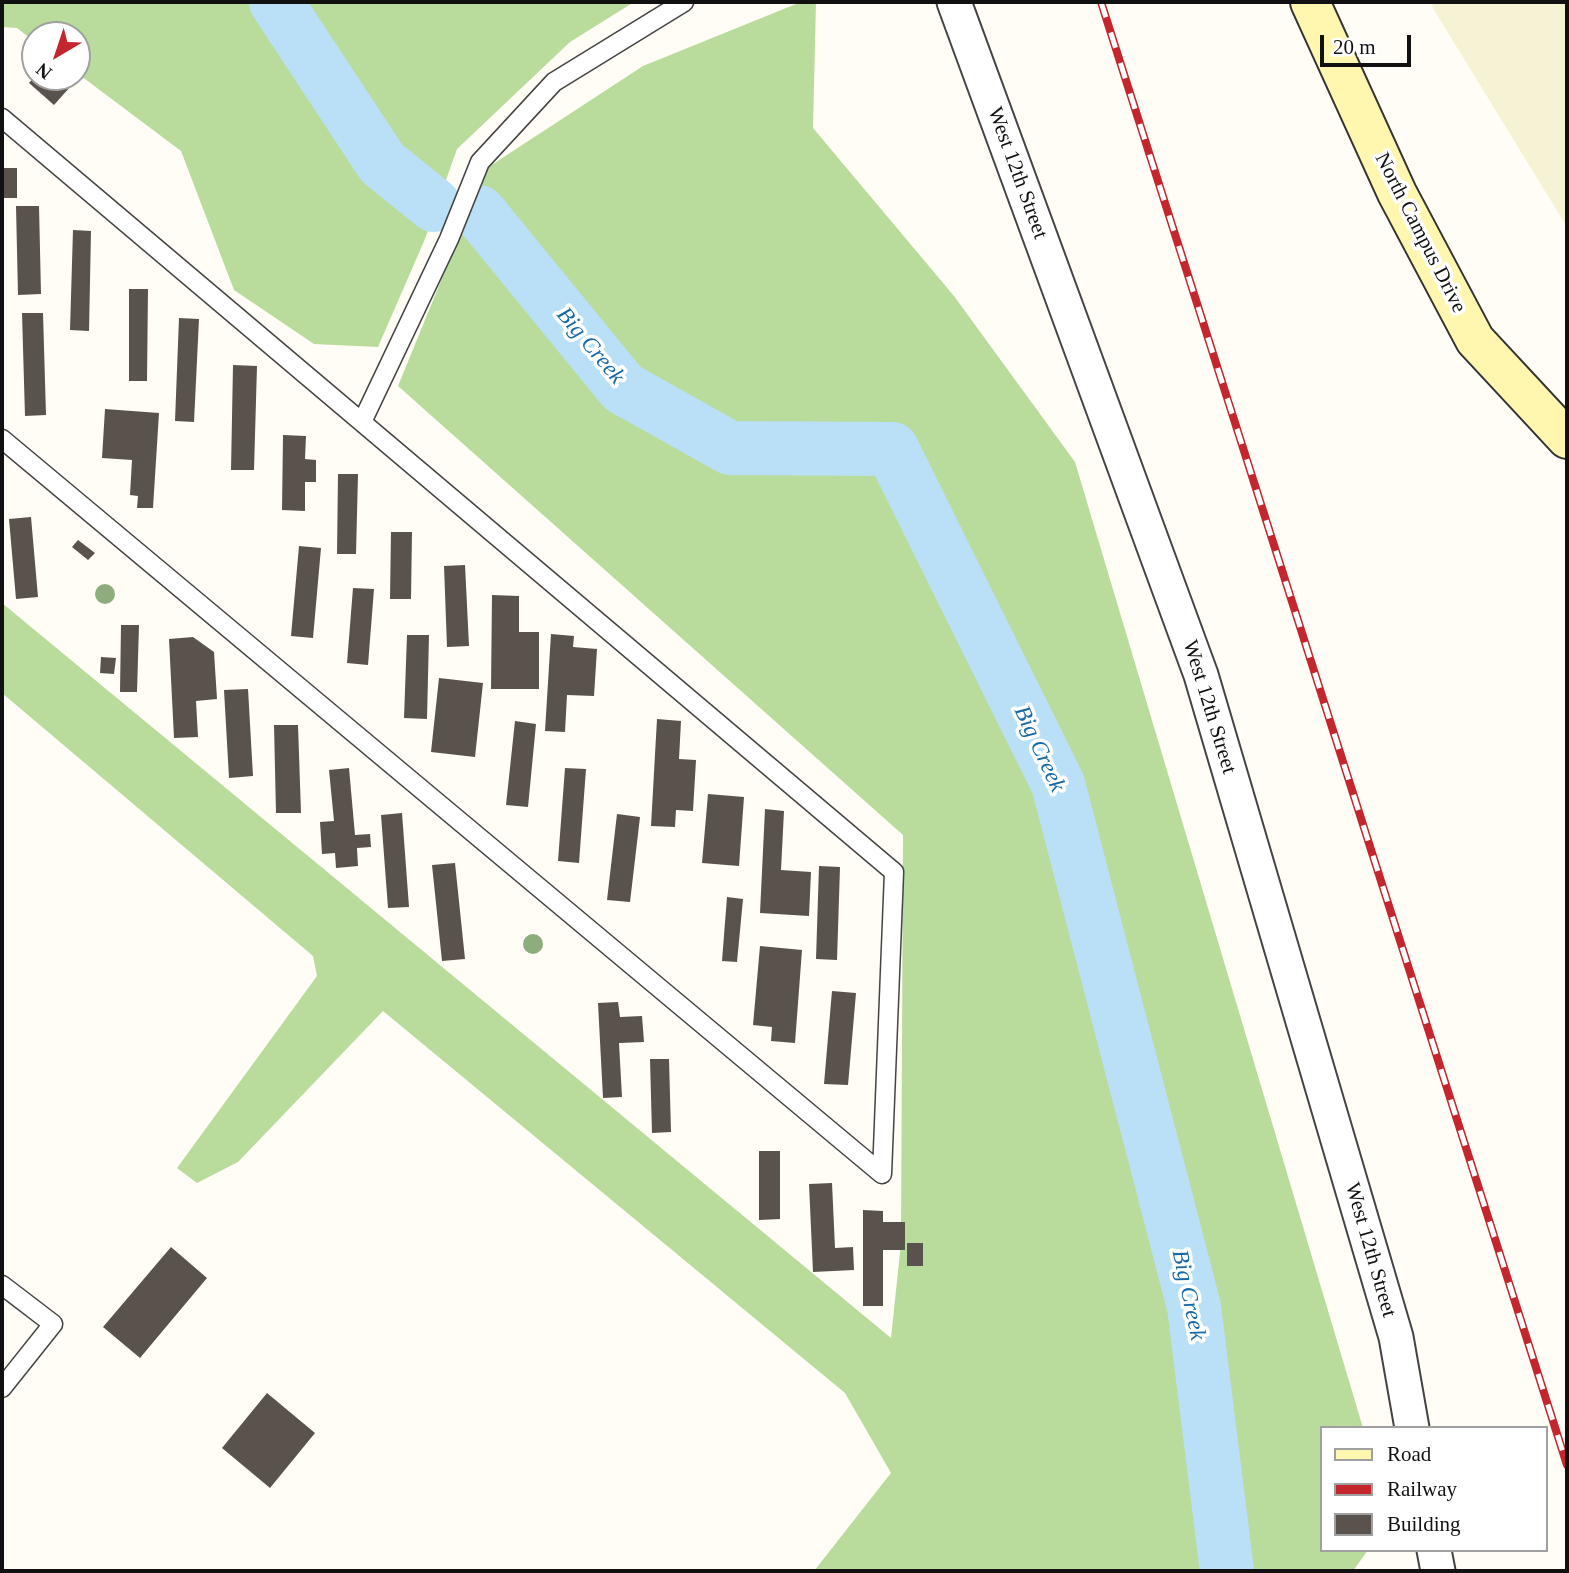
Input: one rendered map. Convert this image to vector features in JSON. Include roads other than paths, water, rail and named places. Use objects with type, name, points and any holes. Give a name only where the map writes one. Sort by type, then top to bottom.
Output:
[{"type":"main road","name":"North Campus Drive","points":[[1310,2],[1397,193],[1475,340],[1567,439]]},
{"type":"street","name":"West 12th Street","points":[[954,2],[1201,675],[1396,1337],[1412,1426]]},
{"type":"street","points":[[1434,1552],[1438,1571]]},
{"type":"lane","points":[[362,422],[449,239],[480,162],[554,82],[684,2]]},
{"type":"lane","points":[[2,118],[894,872],[882,1174],[2,439]]},
{"type":"lane","points":[[2,1285],[53,1324],[2,1388]]},
{"type":"waterway","name":"Big Creek","points":[[276,2],[382,163],[434,205]]},
{"type":"waterway","name":"Big Creek","points":[[479,212],[623,388],[730,448],[892,449],[1058,784],[1194,1307],[1227,1571]]},
{"type":"railway","points":[[1101,2],[1567,1465]]}]
